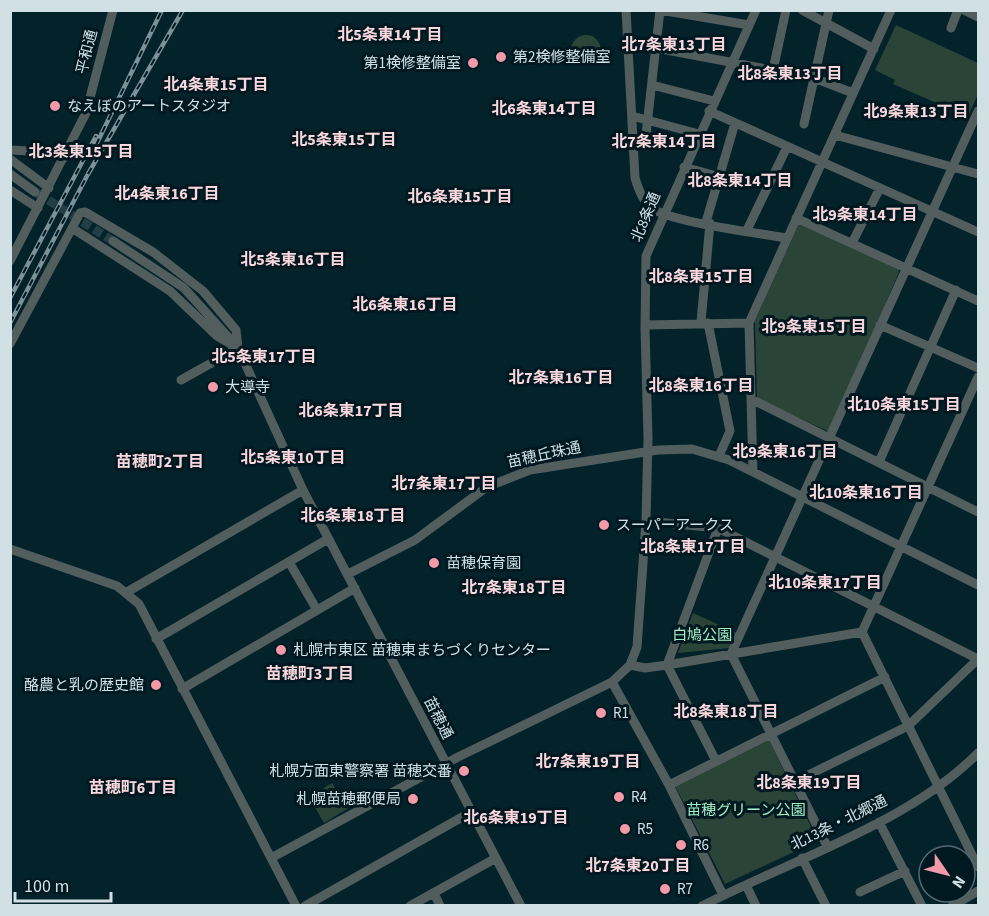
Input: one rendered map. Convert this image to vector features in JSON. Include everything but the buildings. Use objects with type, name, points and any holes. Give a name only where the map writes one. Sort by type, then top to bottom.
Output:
[{"type":"street","name":"平和通","points":[[10,261],[86,113],[113,10]]},
{"type":"street","points":[[626,10],[637,186],[646,203],[663,214],[787,238]]},
{"type":"street","points":[[633,142],[645,142],[660,10],[749,25]]},
{"type":"street","name":"北8条通","points":[[630,665],[637,647],[646,521],[646,256],[756,10]]},
{"type":"street","points":[[773,69],[786,10]]},
{"type":"street","points":[[802,10],[874,49]]},
{"type":"street","points":[[804,124],[829,10]]},
{"type":"street","points":[[753,472],[749,322],[891,10]]},
{"type":"street","points":[[951,28],[958,10]]},
{"type":"street","points":[[964,10],[978,17]]},
{"type":"street","points":[[656,48],[814,78],[853,93]]},
{"type":"street","points":[[652,85],[714,101]]},
{"type":"street","points":[[710,111],[978,232]]},
{"type":"street","points":[[731,654],[978,111]]},
{"type":"street","points":[[632,116],[699,134]]},
{"type":"street","points":[[719,456],[730,431],[705,322],[708,223],[735,123]]},
{"type":"street","points":[[835,135],[978,174]]},
{"type":"street","points":[[747,230],[787,147]]},
{"type":"street","points":[[10,150],[50,152],[64,158]]},
{"type":"street","points":[[10,159],[49,188]]},
{"type":"street","points":[[684,167],[745,184]]},
{"type":"street","points":[[10,174],[35,192]]},
{"type":"street","points":[[852,243],[880,188]]},
{"type":"street","points":[[10,190],[38,208]]},
{"type":"street","points":[[10,344],[80,213],[85,212],[153,252],[203,291],[236,330],[238,348]]},
{"type":"street","points":[[796,218],[978,301]]},
{"type":"street","points":[[72,228],[170,291],[217,336],[238,348]]},
{"type":"street","points":[[100,246],[111,228]]},
{"type":"street","points":[[113,241],[184,288],[238,348],[303,490],[348,574]]},
{"type":"street","points":[[879,462],[956,290]]},
{"type":"street","points":[[645,325],[749,322]]},
{"type":"street","points":[[880,325],[978,368]]},
{"type":"street","points":[[181,380],[238,348]]},
{"type":"street","points":[[862,632],[978,377]]},
{"type":"street","points":[[752,399],[978,512]]},
{"type":"street","name":"苗穂丘珠通","points":[[348,574],[415,540],[487,488],[507,478],[530,470],[647,453],[692,449],[719,456],[753,472],[978,585]]},
{"type":"street","points":[[127,592],[303,490]]},
{"type":"street","points":[[646,521],[718,528],[978,659],[908,726],[794,782]]},
{"type":"street","points":[[716,761],[668,665],[718,528]]},
{"type":"street","points":[[156,639],[328,539]]},
{"type":"street","points":[[10,549],[92,576],[127,592],[139,604],[296,906]]},
{"type":"street","points":[[289,562],[317,610]]},
{"type":"street","name":"苗穂通","points":[[348,574],[521,906]]},
{"type":"street","points":[[182,689],[355,588]]},
{"type":"street","points":[[271,858],[446,763],[612,681],[630,665],[645,668],[668,665],[862,632]]},
{"type":"street","points":[[862,632],[939,788],[971,844]]},
{"type":"street","points":[[731,654],[827,846]]},
{"type":"street","points":[[669,785],[885,677]]},
{"type":"street","points":[[612,681],[669,785],[723,895]]},
{"type":"street","name":"北13条・北郷通","points":[[702,906],[879,822],[939,788],[978,753]]},
{"type":"street","points":[[305,906],[471,812]]},
{"type":"street","points":[[879,822],[922,906]]},
{"type":"street","points":[[410,906],[496,858]]},
{"type":"street","points":[[802,858],[826,906]]},
{"type":"street","points":[[860,892],[905,871]]},
{"type":"street","points":[[746,885],[756,906]]},
{"type":"street","points":[[951,906],[978,891]]},
{"type":"street","points":[[434,893],[440,906]]},
{"type":"green space","points":[[896,25],[978,63],[978,94],[969,114],[944,101],[941,105],[893,84],[895,80],[875,70]]},
{"type":"green space","points":[[586,35],[596,40],[601,50],[596,60],[586,65],[576,60],[571,50],[576,40]]},
{"type":"green space","points":[[799,224],[898,269],[899,272],[830,432],[757,399],[755,321]]},
{"type":"green space","name":"白鳩公園","points":[[693,613],[737,633],[730,648],[678,653]]},
{"type":"green space","name":"苗穂グリーン公園","points":[[769,740],[815,835],[811,844],[725,884],[675,786]]},
{"type":"green space","points":[[332,783],[347,809],[324,823],[309,797]]},
{"type":"tunnel","points":[[37,193],[113,241]]},
{"type":"railway","points":[[96,145],[162,10]]},
{"type":"railway","points":[[10,323],[88,174],[183,10]]},
{"type":"railway","points":[[10,298],[96,136]]},
{"type":"place","name":"第2検修整備室","points":[[501,57]]},
{"type":"place","name":"第1検修整備室","points":[[473,63]]},
{"type":"place","name":"なえぼのアートスタジオ","points":[[55,106]]},
{"type":"place","name":"大導寺","points":[[213,387]]},
{"type":"place","name":"スーパーアークス","points":[[604,525]]},
{"type":"place","name":"苗穂保育園","points":[[434,563]]},
{"type":"place","name":"札幌市東区 苗穂東まちづくりセンター","points":[[281,650]]},
{"type":"place","name":"酪農と乳の歴史館","points":[[156,685]]},
{"type":"place","name":"R1","points":[[601,713]]},
{"type":"place","name":"札幌方面東警察署 苗穂交番","points":[[464,771]]},
{"type":"place","name":"R4","points":[[619,797]]},
{"type":"place","name":"札幌苗穂郵便局","points":[[413,799]]},
{"type":"place","name":"R5","points":[[625,829]]},
{"type":"place","name":"R6","points":[[681,845]]},
{"type":"place","name":"R7","points":[[665,889]]},
{"type":"district","name":"北5条東14丁目","points":[[390,35]]},
{"type":"district","name":"北7条東13丁目","points":[[674,45]]},
{"type":"district","name":"北8条東13丁目","points":[[790,74]]},
{"type":"district","name":"北4条東15丁目","points":[[216,85]]},
{"type":"district","name":"北6条東14丁目","points":[[544,109]]},
{"type":"district","name":"北9条東13丁目","points":[[916,112]]},
{"type":"district","name":"北5条東15丁目","points":[[344,140]]},
{"type":"district","name":"北7条東14丁目","points":[[664,142]]},
{"type":"district","name":"北3条東15丁目","points":[[81,152]]},
{"type":"district","name":"北8条東14丁目","points":[[740,181]]},
{"type":"district","name":"北4条東16丁目","points":[[167,194]]},
{"type":"district","name":"北6条東15丁目","points":[[460,197]]},
{"type":"district","name":"北9条東14丁目","points":[[865,215]]},
{"type":"district","name":"北5条東16丁目","points":[[293,260]]},
{"type":"district","name":"北8条東15丁目","points":[[701,277]]},
{"type":"district","name":"北6条東16丁目","points":[[405,305]]},
{"type":"district","name":"北9条東15丁目","points":[[814,327]]},
{"type":"district","name":"北5条東17丁目","points":[[264,357]]},
{"type":"district","name":"北7条東16丁目","points":[[561,378]]},
{"type":"district","name":"北8条東16丁目","points":[[701,386]]},
{"type":"district","name":"北10条東15丁目","points":[[904,405]]},
{"type":"district","name":"北6条東17丁目","points":[[351,411]]},
{"type":"district","name":"北9条東16丁目","points":[[785,452]]},
{"type":"district","name":"北5条東10丁目","points":[[293,458]]},
{"type":"district","name":"苗穂町2丁目","points":[[160,462]]},
{"type":"district","name":"北7条東17丁目","points":[[444,484]]},
{"type":"district","name":"北10条東16丁目","points":[[866,493]]},
{"type":"district","name":"北6条東18丁目","points":[[353,516]]},
{"type":"district","name":"北8条東17丁目","points":[[693,547]]},
{"type":"district","name":"北10条東17丁目","points":[[825,583]]},
{"type":"district","name":"北7条東18丁目","points":[[514,588]]},
{"type":"district","name":"苗穂町3丁目","points":[[310,674]]},
{"type":"district","name":"北8条東18丁目","points":[[726,712]]},
{"type":"district","name":"北7条東19丁目","points":[[588,762]]},
{"type":"district","name":"北8条東19丁目","points":[[809,783]]},
{"type":"district","name":"苗穂町6丁目","points":[[133,788]]},
{"type":"district","name":"北6条東19丁目","points":[[516,818]]},
{"type":"district","name":"北7条東20丁目","points":[[638,866]]}]
